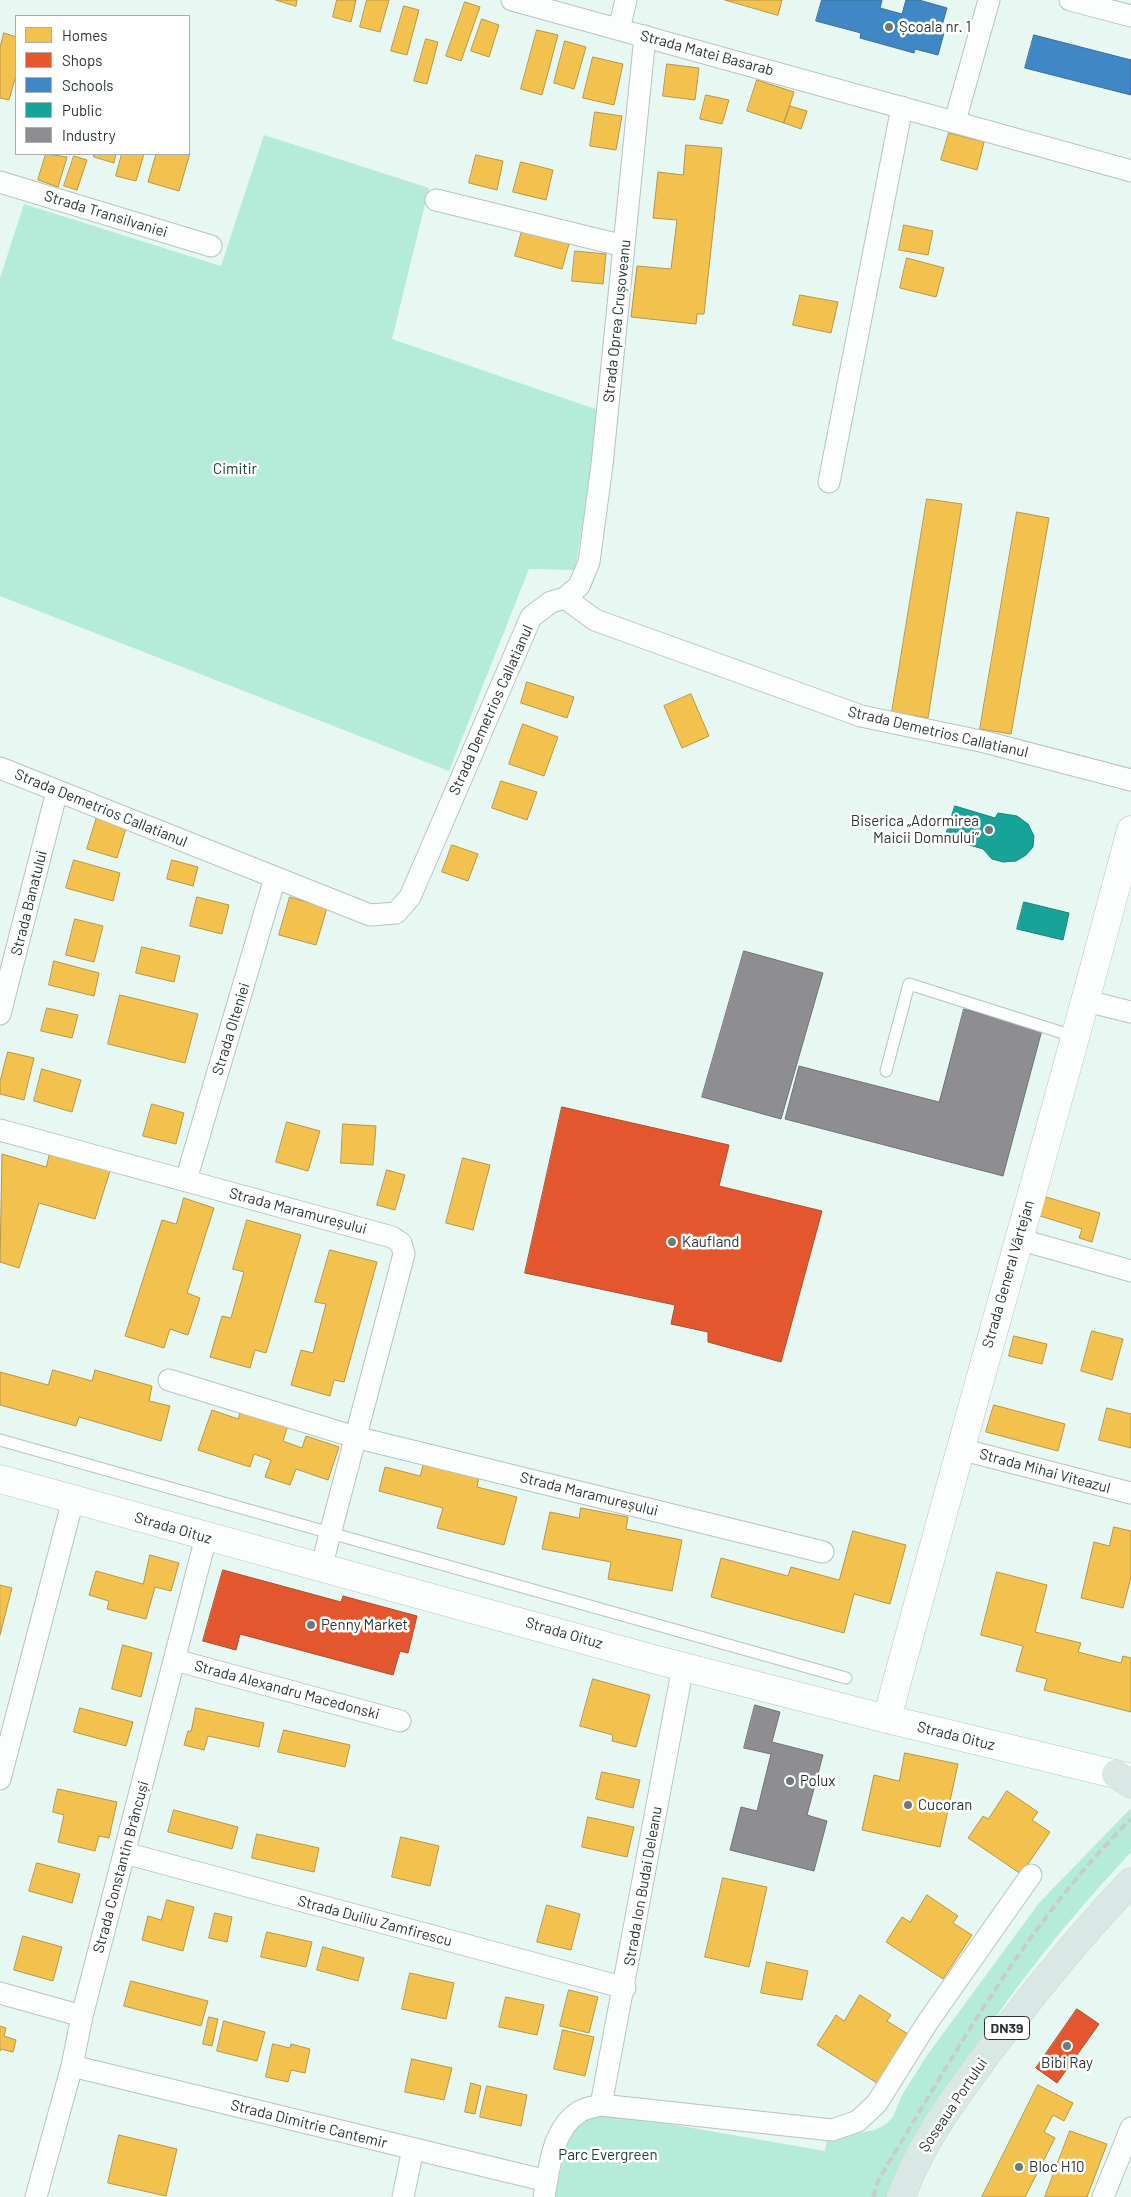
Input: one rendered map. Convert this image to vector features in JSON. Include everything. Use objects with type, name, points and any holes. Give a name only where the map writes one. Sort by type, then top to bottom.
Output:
[{"type":"main road","name":"Strada General Vârtejan","points":[[887,1719],[1018,1239],[1086,1001],[1131,830]]},
{"type":"main road","name":"Strada Oituz","points":[[0,1479],[206,1537],[683,1666],[1126,1779]]},
{"type":"main road","name":"Șoseaua Portului","points":[[900,2197],[926,2142],[957,2094],[1034,1992],[1131,1882]]},
{"type":"street","name":"Strada Matei Basarab","points":[[512,0],[1131,171]]},
{"type":"street","points":[[618,28],[626,0]]},
{"type":"street","points":[[955,121],[989,0]]},
{"type":"street","points":[[1070,0],[1131,16]]},
{"type":"street","name":"Strada Oprea Crușoveanu","points":[[565,598],[579,586],[589,562],[602,465],[645,36]]},
{"type":"street","points":[[828,482],[902,107]]},
{"type":"street","name":"Strada Transilvaniei","points":[[0,183],[211,246]]},
{"type":"street","points":[[436,200],[624,246]]},
{"type":"street","name":"Strada Demetrios Callatianul","points":[[0,768],[370,915],[396,913],[410,897],[531,617],[550,602],[565,598],[595,620],[861,716],[985,742],[1131,780]]},
{"type":"street","name":"Strada Banatului","points":[[0,1014],[57,791]]},
{"type":"street","name":"Strada Olteniei","points":[[186,1180],[275,878]]},
{"type":"street","points":[[1086,1001],[1131,1012]]},
{"type":"street","name":"Strada Maramureșului","points":[[0,1130],[392,1237],[401,1243],[404,1254],[321,1568]]},
{"type":"street","points":[[1018,1239],[1131,1271]]},
{"type":"street","name":"Strada Maramureșului","points":[[169,1380],[355,1437],[823,1552]]},
{"type":"street","name":"Strada Mihai Viteazul","points":[[960,1449],[1131,1493]]},
{"type":"street","points":[[0,1778],[73,1500]]},
{"type":"street","name":"Strada Constantin Brâncuși","points":[[36,2197],[72,2066],[82,2016],[206,1537]]},
{"type":"street","name":"Strada Alexandru Macedonski","points":[[175,1660],[400,1720]]},
{"type":"street","name":"Strada Ion Budai Deleanu","points":[[602,2105],[683,1666]]},
{"type":"street","name":"Strada Duiliu Zamfirescu","points":[[125,1853],[625,1988]]},
{"type":"street","points":[[545,2189],[556,2144],[570,2119],[581,2111],[602,2105],[832,2130],[858,2121],[877,2102],[927,2023],[1031,1875]]},
{"type":"street","points":[[0,1993],[82,2016]]},
{"type":"street","name":"Strada Dimitrie Cantemir","points":[[72,2066],[413,2149],[545,2189]]},
{"type":"street","points":[[1103,2197],[1131,2128]]},
{"type":"street","points":[[403,2197],[413,2149]]},
{"type":"lane","points":[[886,1070],[909,984],[1076,1037]]},
{"type":"lane","points":[[0,1440],[846,1678]]},
{"type":"green space","name":"Cimitir","points":[[264,135],[429,188],[392,339],[601,411],[575,570],[529,569],[449,771],[0,596],[0,278],[24,204],[221,266]]},
{"type":"green space","name":"Parc Evergreen","points":[[1131,1808],[1131,1852],[1089,1899],[1028,1973],[990,2025],[889,2197],[554,2197],[570,2132],[590,2113],[606,2113],[825,2151],[827,2138],[875,2130],[886,2124],[893,2117],[902,2095],[928,2054],[1039,1903]]},
{"type":"building: Homes","points":[[276,0],[297,0],[296,6]]},
{"type":"building: Homes","points":[[337,0],[356,0],[351,22],[333,17]]},
{"type":"building: Homes","points":[[367,0],[389,0],[380,32],[360,27]]},
{"type":"building: Homes","points":[[725,0],[782,0],[778,15]]},
{"type":"building: Homes","points":[[465,2],[480,7],[461,61],[446,56]]},
{"type":"building: Homes","points":[[404,6],[419,10],[407,55],[391,51]]},
{"type":"building: Homes","points":[[482,19],[499,25],[489,57],[471,51]]},
{"type":"building: Homes","points":[[537,30],[558,35],[542,95],[521,89]]},
{"type":"building: Homes","points":[[4,33],[15,37],[15,79],[9,100],[0,98],[0,48]]},
{"type":"building: Homes","points":[[426,39],[438,42],[427,84],[414,81]]},
{"type":"building: Homes","points":[[565,41],[586,47],[574,89],[554,83]]},
{"type":"building: Homes","points":[[593,57],[623,64],[614,105],[583,98]]},
{"type":"building: Homes","points":[[667,64],[699,68],[695,100],[663,96]]},
{"type":"building: Homes","points":[[757,80],[794,92],[784,123],[747,111]]},
{"type":"building: Homes","points":[[706,95],[729,100],[722,124],[700,119]]},
{"type":"building: Homes","points":[[790,106],[807,111],[801,129],[784,123]]},
{"type":"building: Homes","points":[[595,112],[622,116],[616,150],[590,146]]},
{"type":"building: Homes","points":[[949,133],[984,142],[977,170],[941,160]]},
{"type":"building: Homes","points":[[686,145],[722,148],[704,314],[697,314],[696,324],[631,317],[637,266],[671,269],[677,220],[653,218],[658,172],[683,175]]},
{"type":"building: Homes","points":[[46,155],[67,157],[58,187],[38,180]]},
{"type":"building: Homes","points":[[94,155],[116,155],[114,163],[94,157]]},
{"type":"building: Homes","points":[[122,155],[144,155],[136,181],[116,176]]},
{"type":"building: Homes","points":[[156,155],[189,155],[179,191],[148,182]]},
{"type":"building: Homes","points":[[476,155],[503,161],[497,190],[469,183]]},
{"type":"building: Homes","points":[[74,156],[87,160],[77,190],[64,186]]},
{"type":"building: Homes","points":[[521,162],[553,170],[546,200],[513,192]]},
{"type":"building: Homes","points":[[904,225],[933,231],[928,255],[899,250]]},
{"type":"building: Homes","points":[[522,231],[569,244],[562,269],[515,256]]},
{"type":"building: Homes","points":[[575,251],[606,254],[603,284],[572,281]]},
{"type":"building: Homes","points":[[907,258],[944,268],[936,297],[900,288]]},
{"type":"building: Homes","points":[[800,295],[838,302],[831,333],[793,325]]},
{"type":"building: Homes","points":[[927,499],[962,504],[928,718],[892,712]]},
{"type":"building: Homes","points":[[1017,512],[1049,518],[1011,734],[980,729]]},
{"type":"building: Homes","points":[[527,682],[574,697],[567,718],[521,703]]},
{"type":"building: Homes","points":[[691,694],[709,736],[682,748],[664,706]]},
{"type":"building: Homes","points":[[523,724],[558,737],[544,776],[509,764]]},
{"type":"building: Homes","points":[[501,781],[537,792],[527,820],[492,808]]},
{"type":"building: Homes","points":[[97,817],[127,825],[117,858],[87,849]]},
{"type":"building: Homes","points":[[452,845],[478,854],[468,881],[442,872]]},
{"type":"building: Homes","points":[[74,860],[120,873],[113,901],[66,888]]},
{"type":"building: Homes","points":[[172,860],[198,867],[193,886],[167,879]]},
{"type":"building: Homes","points":[[197,897],[229,905],[222,934],[190,926]]},
{"type":"building: Homes","points":[[290,897],[327,908],[316,945],[279,935]]},
{"type":"building: Homes","points":[[75,919],[103,926],[94,962],[66,955]]},
{"type":"building: Homes","points":[[142,947],[180,956],[174,982],[136,973]]},
{"type":"building: Homes","points":[[54,961],[99,973],[94,996],[49,985]]},
{"type":"building: Homes","points":[[120,995],[198,1014],[185,1063],[108,1044]]},
{"type":"building: Homes","points":[[47,1008],[78,1015],[72,1038],[41,1031]]},
{"type":"building: Homes","points":[[8,1052],[34,1058],[24,1100],[0,1094],[0,1082]]},
{"type":"building: Homes","points":[[42,1069],[81,1080],[72,1112],[34,1101]]},
{"type":"building: Homes","points":[[152,1104],[184,1113],[176,1144],[143,1136]]},
{"type":"building: Homes","points":[[287,1122],[320,1131],[308,1171],[276,1162]]},
{"type":"building: Homes","points":[[343,1124],[376,1126],[373,1165],[341,1163]]},
{"type":"building: Homes","points":[[50,1153],[110,1171],[95,1219],[39,1203],[19,1268],[0,1262],[2,1154],[46,1167]]},
{"type":"building: Homes","points":[[463,1158],[490,1165],[473,1230],[446,1223]]},
{"type":"building: Homes","points":[[387,1170],[405,1175],[395,1210],[377,1205]]},
{"type":"building: Homes","points":[[1046,1197],[1100,1213],[1092,1242],[1079,1238],[1082,1229],[1040,1216]]},
{"type":"building: Homes","points":[[184,1198],[214,1208],[187,1293],[200,1298],[188,1335],[170,1329],[164,1348],[125,1336],[162,1220],[176,1224]]},
{"type":"building: Homes","points":[[247,1220],[301,1235],[266,1353],[255,1350],[250,1368],[210,1357],[222,1316],[231,1318],[244,1272],[233,1269]]},
{"type":"building: Homes","points":[[330,1250],[377,1262],[344,1382],[334,1380],[330,1396],[291,1385],[301,1350],[313,1353],[326,1304],[315,1302]]},
{"type":"building: Homes","points":[[1092,1331],[1123,1339],[1112,1380],[1081,1371]]},
{"type":"building: Homes","points":[[1014,1336],[1047,1344],[1042,1364],[1009,1356]]},
{"type":"building: Homes","points":[[53,1370],[92,1381],[95,1370],[152,1386],[149,1401],[170,1406],[161,1441],[79,1417],[76,1426],[0,1405],[0,1372],[48,1385]]},
{"type":"building: Homes","points":[[994,1405],[1065,1424],[1058,1451],[986,1432]]},
{"type":"building: Homes","points":[[1107,1408],[1131,1414],[1131,1448],[1099,1440]]},
{"type":"building: Homes","points":[[241,1409],[288,1425],[283,1441],[302,1448],[306,1436],[339,1447],[328,1480],[296,1469],[290,1485],[265,1477],[271,1460],[254,1454],[250,1467],[198,1450],[212,1410],[238,1419]]},
{"type":"building: Homes","points":[[425,1458],[480,1472],[477,1487],[517,1497],[504,1545],[437,1528],[443,1508],[379,1491],[385,1467],[420,1476]]},
{"type":"building: Homes","points":[[581,1508],[628,1517],[626,1529],[682,1540],[672,1591],[608,1579],[611,1562],[542,1549],[550,1512],[579,1518]]},
{"type":"building: Homes","points":[[1114,1527],[1131,1531],[1131,1577],[1123,1608],[1081,1598],[1094,1542],[1109,1546]]},
{"type":"building: Homes","points":[[853,1531],[906,1545],[890,1604],[854,1594],[844,1633],[711,1597],[721,1558],[788,1576],[791,1567],[839,1580]]},
{"type":"building: Homes","points":[[150,1555],[179,1563],[171,1591],[155,1587],[146,1619],[107,1609],[109,1601],[89,1595],[96,1571],[143,1584]]},
{"type":"building: Homes","points":[[997,1572],[1047,1585],[1035,1632],[1081,1643],[1078,1652],[1121,1663],[1123,1656],[1131,1658],[1131,1712],[1044,1690],[1047,1679],[1016,1671],[1023,1646],[981,1635]]},
{"type":"building: Homes","points":[[0,1585],[12,1588],[0,1635]]},
{"type":"building: Homes","points":[[123,1645],[152,1653],[141,1697],[112,1689]]},
{"type":"building: Homes","points":[[593,1679],[650,1695],[636,1747],[612,1741],[613,1735],[580,1726]]},
{"type":"building: Homes","points":[[80,1708],[133,1722],[126,1746],[74,1732]]},
{"type":"building: Homes","points":[[196,1708],[264,1723],[259,1747],[208,1736],[204,1750],[184,1745],[188,1731],[191,1731]]},
{"type":"building: Homes","points":[[284,1730],[350,1745],[345,1767],[278,1752]]},
{"type":"building: Homes","name":"Cucoran","points":[[905,1753],[958,1764],[940,1847],[862,1830],[874,1775],[899,1781]]},
{"type":"building: Homes","points":[[602,1772],[640,1780],[633,1808],[596,1799]]},
{"type":"building: Homes","points":[[58,1789],[117,1802],[109,1838],[99,1836],[95,1851],[58,1842],[64,1815],[53,1812]]},
{"type":"building: Homes","points":[[1007,1791],[1038,1812],[1032,1820],[1050,1832],[1021,1874],[968,1838],[983,1816],[988,1819]]},
{"type":"building: Homes","points":[[174,1810],[238,1827],[232,1849],[168,1832]]},
{"type":"building: Homes","points":[[588,1817],[634,1827],[627,1857],[582,1847]]},
{"type":"building: Homes","points":[[257,1834],[319,1848],[314,1872],[252,1858]]},
{"type":"building: Homes","points":[[401,1837],[439,1846],[430,1886],[392,1877]]},
{"type":"building: Homes","points":[[37,1863],[80,1874],[72,1903],[29,1891]]},
{"type":"building: Homes","points":[[723,1878],[767,1887],[749,1967],[705,1957]]},
{"type":"building: Homes","points":[[927,1895],[958,1916],[953,1923],[972,1935],[943,1979],[886,1942],[902,1917],[910,1922]]},
{"type":"building: Homes","points":[[167,1900],[194,1907],[183,1951],[142,1940],[148,1916],[161,1920]]},
{"type":"building: Homes","points":[[547,1905],[580,1914],[571,1950],[537,1942]]},
{"type":"building: Homes","points":[[215,1913],[232,1917],[227,1942],[209,1938]]},
{"type":"building: Homes","points":[[267,1932],[312,1942],[306,1967],[261,1957]]},
{"type":"building: Homes","points":[[23,1936],[62,1947],[53,1981],[14,1970]]},
{"type":"building: Homes","points":[[323,1947],[364,1958],[358,1981],[317,1970]]},
{"type":"building: Homes","points":[[767,1962],[808,1971],[802,2000],[761,1993]]},
{"type":"building: Homes","points":[[410,1973],[454,1983],[446,2019],[402,2009]]},
{"type":"building: Homes","points":[[131,1981],[208,2001],[201,2026],[124,2006]]},
{"type":"building: Homes","points":[[569,1990],[598,1997],[589,2033],[560,2026]]},
{"type":"building: Homes","points":[[860,1995],[891,2015],[887,2021],[908,2034],[877,2083],[817,2045],[836,2015],[844,2021]]},
{"type":"building: Homes","points":[[506,1997],[544,2005],[537,2035],[499,2027]]},
{"type":"building: Homes","points":[[209,2017],[218,2019],[212,2046],[203,2044]]},
{"type":"building: Homes","points":[[224,2021],[265,2032],[257,2061],[217,2051]]},
{"type":"building: Homes","points":[[0,2026],[6,2028],[4,2036],[16,2040],[13,2052],[1,2049],[0,2051]]},
{"type":"building: Homes","points":[[563,2030],[594,2037],[585,2076],[554,2069]]},
{"type":"building: Homes","points":[[273,2044],[290,2048],[291,2044],[310,2049],[305,2073],[291,2070],[288,2082],[266,2077]]},
{"type":"building: Homes","points":[[412,2059],[452,2068],[444,2100],[405,2092]]},
{"type":"building: Homes","points":[[471,2083],[481,2086],[475,2114],[465,2112]]},
{"type":"building: Homes","name":"Bloc H10","points":[[1038,2085],[1073,2103],[1064,2121],[1053,2115],[1044,2132],[1055,2138],[1025,2197],[982,2197]]},
{"type":"building: Homes","points":[[487,2086],[527,2095],[521,2126],[480,2117]]},
{"type":"building: Homes","points":[[1070,2131],[1107,2144],[1087,2197],[1045,2197]]},
{"type":"building: Homes","points":[[119,2135],[177,2149],[166,2196],[108,2183]]},
{"type":"building: Shops","name":"Kaufland","points":[[562,1107],[729,1145],[719,1186],[822,1211],[781,1362],[708,1342],[708,1332],[671,1324],[675,1305],[525,1273]]},
{"type":"building: Shops","name":"Penny Market","points":[[223,1570],[341,1602],[343,1596],[417,1616],[408,1653],[400,1651],[393,1675],[240,1634],[236,1650],[203,1641]]},
{"type":"building: Shops","name":"Bibi Ray","points":[[1077,2009],[1099,2024],[1057,2083],[1036,2068]]},
{"type":"building: Schools","name":"Școala nr. 1","points":[[822,0],[882,0],[880,8],[902,14],[906,0],[919,0],[947,8],[940,32],[944,33],[938,55],[915,49],[914,53],[860,38],[861,33],[816,21]]},
{"type":"building: Schools","points":[[1034,35],[1131,60],[1131,95],[1025,68]]},
{"type":"building: Public","name":"Biserica „Adormirea Maicii Domnului”","points":[[955,806],[995,818],[998,813],[1017,816],[1028,824],[1034,836],[1033,847],[1026,855],[1016,861],[1003,862],[992,859],[983,849],[945,838]]},
{"type":"building: Public","points":[[1024,902],[1069,913],[1063,940],[1017,929]]},
{"type":"building: Industry","points":[[744,951],[823,973],[781,1119],[702,1097]]},
{"type":"building: Industry","points":[[964,1009],[1042,1030],[1003,1176],[785,1119],[799,1066],[939,1102]]},
{"type":"building: Industry","name":"Polux","points":[[755,1705],[780,1712],[772,1742],[823,1755],[807,1815],[827,1821],[814,1871],[730,1850],[741,1807],[757,1811],[771,1754],[744,1748]]},
{"type":"railway","points":[[873,2197],[879,2179],[994,1991],[1058,1902],[1093,1859],[1131,1819]]},
{"type":"place","name":"Școala nr. 1","points":[[889,27]]},
{"type":"place","name":"Biserica „Adormirea Maicii Domnului”","points":[[989,830]]},
{"type":"place","name":"Kaufland","points":[[672,1242]]},
{"type":"place","name":"Penny Market","points":[[311,1625]]},
{"type":"place","name":"Polux","points":[[790,1781]]},
{"type":"place","name":"Cucoran","points":[[908,1805]]},
{"type":"place","name":"Bibi Ray","points":[[1067,2046]]},
{"type":"place","name":"Bloc H10","points":[[1019,2167]]}]
